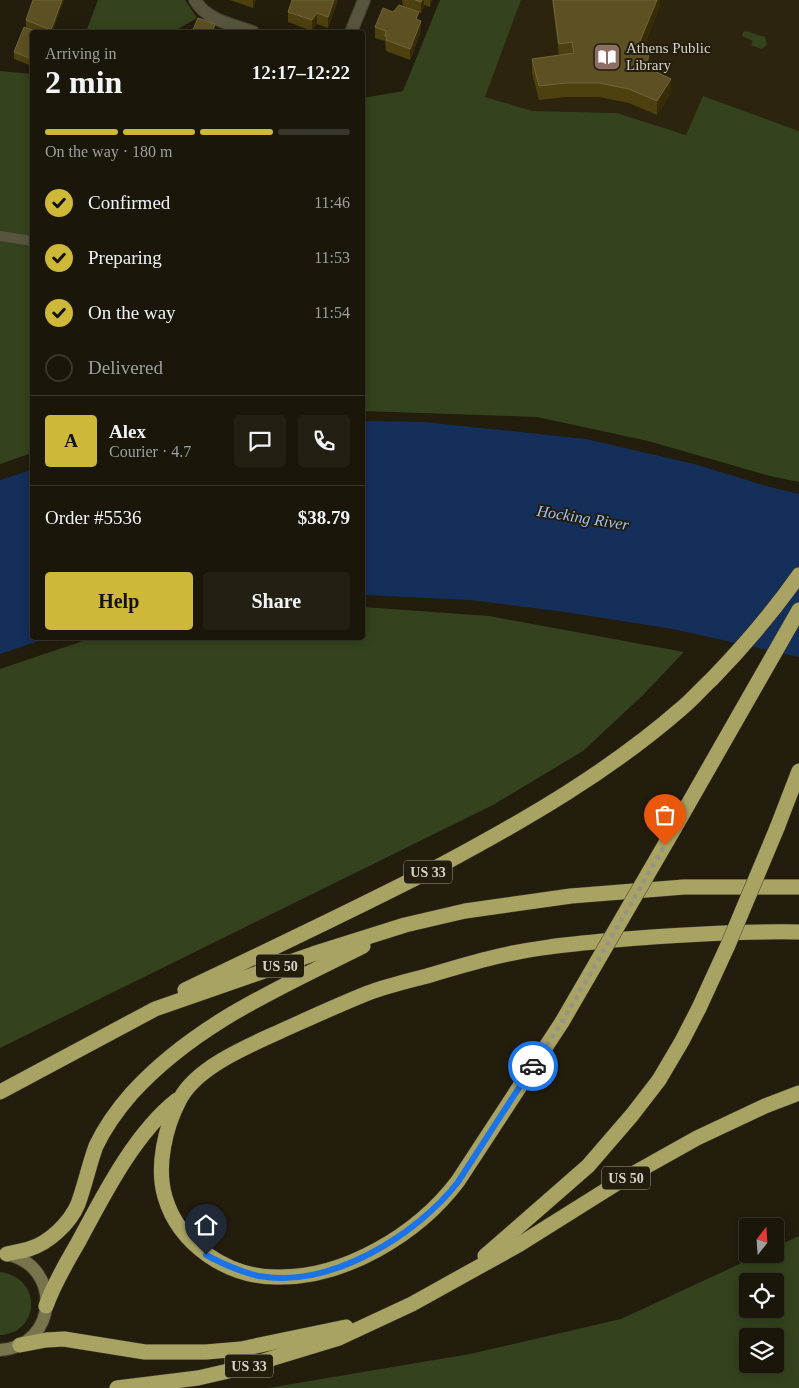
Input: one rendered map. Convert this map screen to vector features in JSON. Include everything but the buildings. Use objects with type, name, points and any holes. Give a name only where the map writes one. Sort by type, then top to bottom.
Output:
[{"type":"highway","name":"US 33","points":[[0,1092],[155,1009],[182,991],[393,890],[512,828],[588,780],[650,735],[684,706],[738,652],[776,608],[799,575]]},
{"type":"highway","points":[[181,1097],[163,1150],[162,1168],[165,1197],[178,1224],[189,1239],[206,1255],[242,1271],[260,1276],[276,1277],[313,1274],[337,1269],[374,1251],[413,1227],[447,1196],[458,1182],[562,1022],[799,610]]},
{"type":"highway","name":"US 33","points":[[117,1388],[198,1378],[237,1369],[339,1338],[412,1304],[461,1276],[588,1166],[659,1080],[682,1041],[728,945],[799,771]]},
{"type":"highway","name":"US 50","points":[[155,1009],[313,954],[405,925],[465,911],[570,896],[684,887],[799,887]]},
{"type":"highway","points":[[2,1253],[30,1249],[39,1245],[62,1227],[78,1204],[96,1148],[113,1116],[147,1077],[187,1042],[261,996],[405,925]]},
{"type":"highway","points":[[46,1306],[52,1291],[98,1205],[131,1150],[157,1118],[199,1078],[219,1062],[242,1049],[370,992],[488,958],[564,945],[662,936],[799,932]]},
{"type":"highway","name":"US 50","points":[[461,1276],[520,1244],[622,1180],[697,1138],[765,1106],[799,1093]]},
{"type":"highway","points":[[20,1345],[64,1339],[158,1353],[224,1351],[374,1321]]},
{"type":"main road","points":[[0,1350],[20,1345],[28,1340],[43,1320],[46,1306],[44,1287],[38,1274],[27,1262],[2,1253]]},
{"type":"street","points":[[195,0],[201,9],[228,28],[240,30]]},
{"type":"street","points":[[352,30],[364,0]]},
{"type":"lane","points":[[0,236],[30,241]]},
{"type":"shaded area","points":[[521,0],[799,0],[799,131],[703,96],[687,135],[617,113],[533,111],[485,97]]},
{"type":"green space","points":[[98,0],[185,0],[197,18],[176,30],[87,30]]},
{"type":"green space","points":[[440,0],[521,0],[485,97],[533,111],[617,113],[686,135],[703,96],[799,131],[799,482],[770,476],[648,441],[537,417],[365,411],[365,98],[403,91]]},
{"type":"green space","points":[[746,31],[765,37],[767,45],[762,49],[751,45],[753,41],[742,36],[743,32]]},
{"type":"green space","points":[[0,71],[30,74],[30,454],[0,464]]},
{"type":"green space","points":[[365,607],[489,616],[684,652],[642,696],[583,751],[493,805],[0,1048],[0,669],[86,640],[365,640]]},
{"type":"green space","points":[[799,1236],[799,1388],[268,1388],[470,1354],[621,1319],[742,1263],[784,1263],[784,1243]]},
{"type":"green space","points":[[0,1272],[14,1276],[23,1284],[29,1294],[31,1305],[29,1316],[23,1325],[13,1332],[0,1335]]},
{"type":"water","name":"Hocking River","points":[[365,421],[424,422],[586,439],[694,464],[799,494],[799,657],[673,629],[565,612],[470,600],[365,595]]},
{"type":"water","points":[[30,471],[30,640],[42,640],[0,654],[0,480]]},
{"type":"way so far","points":[[533,1066],[562,1022],[665,845]]},
{"type":"place","name":"Athens Public Library","points":[[607,57]]},
{"type":"route","points":[[206,1255],[242,1271],[260,1276],[276,1277],[313,1274],[337,1269],[374,1251],[413,1227],[447,1196],[533,1066]]}]
